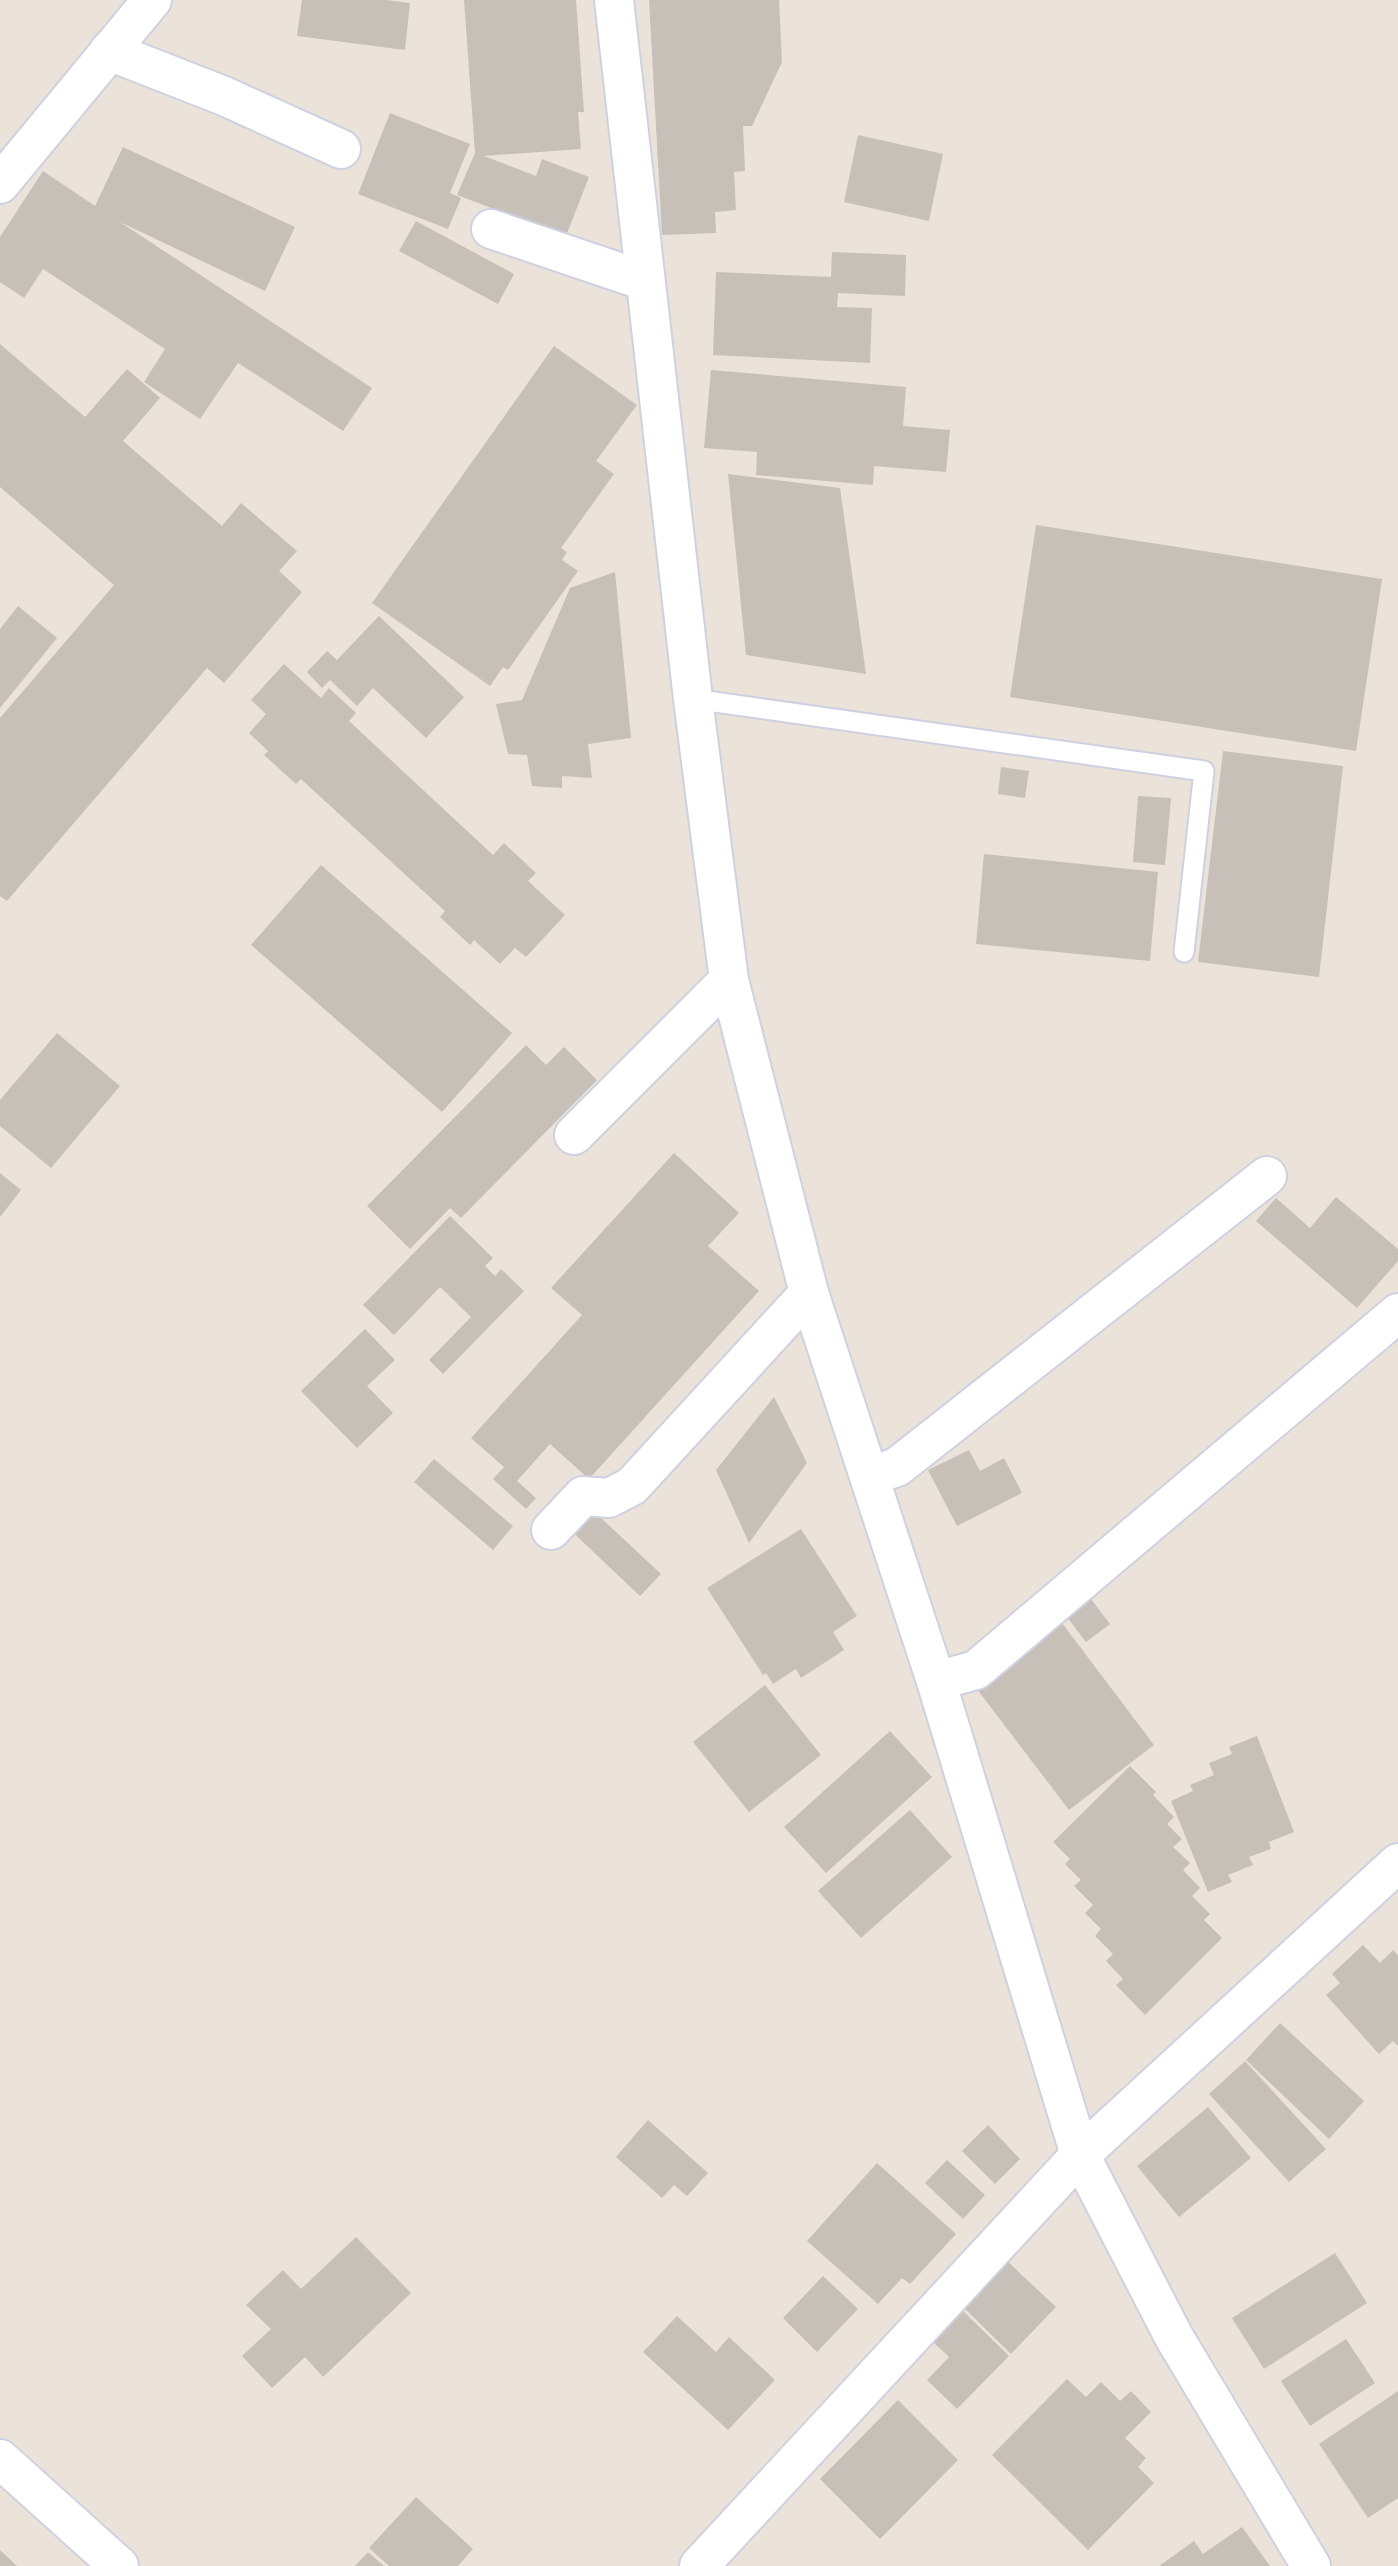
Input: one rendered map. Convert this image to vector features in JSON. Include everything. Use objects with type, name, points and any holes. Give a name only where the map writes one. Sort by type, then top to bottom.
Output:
[{"type":"street","points":[[0,184],[152,0]]},
{"type":"street","points":[[614,0],[729,980],[809,1293],[936,1681],[1080,2155],[1174,2337],[1311,2566]]},
{"type":"street","points":[[109,51],[224,96],[341,149]]},
{"type":"street","points":[[491,229],[645,281]]},
{"type":"street","points":[[574,1136],[729,980]]},
{"type":"street","points":[[870,1476],[897,1467],[1267,1176]]},
{"type":"street","points":[[551,1530],[583,1496],[609,1498],[632,1486],[809,1293]]},
{"type":"street","points":[[936,1681],[976,1670],[1398,1313]]},
{"type":"street","points":[[699,2566],[1080,2155],[1398,1863]]},
{"type":"street","points":[[0,2459],[119,2566]]},
{"type":"lane","points":[[694,699],[1204,771],[1184,952]]},
{"type":"building","points":[[302,0],[386,0],[410,3],[405,50],[297,36]]},
{"type":"building","points":[[464,0],[576,0],[584,112],[578,112],[581,149],[484,156],[536,176],[542,159],[589,177],[566,236],[457,195],[475,153]]},
{"type":"building","points":[[649,0],[779,0],[782,62],[752,126],[743,126],[745,171],[734,172],[736,210],[715,212],[716,233],[662,235]]},
{"type":"building","points":[[390,113],[470,144],[450,193],[461,198],[448,229],[358,194]]},
{"type":"building","points":[[858,135],[943,154],[929,221],[844,202]]},
{"type":"building","points":[[123,147],[295,227],[265,291],[120,222],[372,388],[343,431],[238,363],[200,419],[144,382],[165,349],[43,269],[24,298],[0,282],[0,237],[43,171],[95,206]]},
{"type":"building","points":[[416,221],[514,274],[498,304],[399,251]]},
{"type":"building","points":[[832,252],[906,255],[905,296],[838,293],[837,307],[872,308],[870,363],[713,355],[716,272],[831,277]]},
{"type":"building","points":[[0,344],[85,417],[127,369],[160,398],[123,441],[222,526],[241,503],[297,551],[279,571],[302,592],[224,683],[207,668],[7,901],[0,896],[0,718],[114,585],[0,487]]},
{"type":"building","points":[[554,346],[637,405],[596,461],[614,474],[561,548],[567,552],[562,560],[578,571],[508,670],[503,667],[490,686],[372,603]]},
{"type":"building","points":[[711,370],[906,387],[903,426],[950,430],[946,472],[874,466],[873,485],[756,475],[757,452],[704,448]]},
{"type":"building","points":[[728,474],[840,488],[866,674],[746,655]]},
{"type":"building","points":[[1036,525],[1382,579],[1356,751],[1010,697]]},
{"type":"building","points":[[615,572],[631,738],[588,744],[592,778],[562,776],[562,788],[532,786],[527,755],[508,754],[496,704],[522,700],[570,588]]},
{"type":"building","points":[[18,606],[57,638],[0,708],[0,629]]},
{"type":"building","points":[[379,616],[464,697],[426,738],[373,688],[357,706],[330,680],[322,688],[307,672],[327,651],[337,660]]},
{"type":"building","points":[[284,664],[321,698],[329,688],[356,713],[349,721],[493,855],[504,843],[536,873],[528,881],[565,915],[526,957],[515,948],[500,964],[474,940],[470,945],[440,917],[445,911],[301,779],[296,784],[264,755],[268,751],[249,733],[266,714],[251,700]]},
{"type":"building","points":[[1223,751],[1343,766],[1319,977],[1198,962]]},
{"type":"building","points":[[1001,767],[1029,771],[1025,798],[998,794]]},
{"type":"building","points":[[1138,796],[1171,798],[1165,865],[1133,862]]},
{"type":"building","points":[[984,854],[1158,872],[1150,961],[976,944]]},
{"type":"building","points":[[321,865],[512,1033],[442,1112],[251,945]]},
{"type":"building","points":[[57,1033],[120,1086],[51,1168],[0,1126],[0,1100]]},
{"type":"building","points":[[526,1045],[546,1065],[564,1047],[597,1080],[461,1218],[450,1208],[410,1249],[367,1206]]},
{"type":"building","points":[[674,1153],[739,1213],[708,1246],[759,1291],[589,1479],[550,1444],[517,1481],[536,1498],[526,1509],[493,1479],[504,1467],[471,1438],[582,1315],[551,1288]]},
{"type":"building","points":[[0,1173],[21,1190],[0,1217]]},
{"type":"building","points":[[1336,1197],[1398,1249],[1398,1261],[1357,1308],[1256,1221],[1276,1198],[1310,1228]]},
{"type":"building","points":[[450,1216],[493,1258],[485,1266],[495,1276],[501,1269],[524,1291],[443,1374],[429,1360],[471,1317],[440,1287],[394,1335],[363,1305]]},
{"type":"building","points":[[365,1329],[395,1360],[367,1386],[393,1413],[357,1448],[301,1391]]},
{"type":"building","points":[[774,1397],[807,1463],[749,1543],[716,1470]]},
{"type":"building","points":[[969,1450],[980,1471],[1004,1458],[1022,1493],[957,1526],[928,1470]]},
{"type":"building","points":[[434,1459],[513,1526],[493,1550],[414,1482]]},
{"type":"building","points":[[585,1503],[661,1574],[640,1596],[565,1525]]},
{"type":"building","points":[[801,1529],[857,1616],[833,1632],[844,1650],[801,1678],[796,1669],[773,1684],[766,1673],[763,1675],[707,1588]]},
{"type":"building","points":[[1091,1599],[1110,1624],[1086,1642],[1067,1617]]},
{"type":"building","points":[[1059,1619],[1154,1745],[1069,1810],[973,1684]]},
{"type":"building","points":[[765,1685],[821,1755],[749,1812],[693,1742]]},
{"type":"building","points":[[890,1731],[932,1777],[826,1873],[784,1827]]},
{"type":"building","points":[[1257,1736],[1294,1832],[1269,1842],[1271,1849],[1249,1857],[1253,1865],[1228,1875],[1232,1882],[1208,1892],[1171,1801],[1193,1791],[1190,1785],[1214,1775],[1209,1763],[1232,1754],[1229,1747]]},
{"type":"building","points":[[1130,1766],[1156,1792],[1153,1795],[1174,1817],[1167,1824],[1182,1839],[1173,1847],[1190,1863],[1183,1870],[1200,1888],[1192,1896],[1210,1914],[1204,1920],[1222,1938],[1145,2015],[1116,1985],[1123,1979],[1106,1961],[1113,1954],[1095,1936],[1101,1929],[1085,1913],[1093,1905],[1074,1886],[1081,1880],[1065,1864],[1070,1859],[1053,1842]]},
{"type":"building","points":[[910,1810],[952,1857],[861,1938],[818,1891]]},
{"type":"building","points":[[1363,1945],[1380,1963],[1393,1950],[1398,1955],[1398,2046],[1393,2041],[1379,2054],[1326,1995],[1340,1983],[1332,1974]]},
{"type":"building","points":[[1280,2023],[1364,2101],[1329,2139],[1246,2060]]},
{"type":"building","points":[[1245,2061],[1326,2149],[1289,2182],[1209,2094]]},
{"type":"building","points":[[1208,2107],[1251,2158],[1179,2217],[1137,2166]]},
{"type":"building","points":[[648,2120],[708,2173],[687,2196],[674,2185],[662,2198],[616,2157]]},
{"type":"building","points":[[988,2125],[1020,2159],[995,2184],[962,2151]]},
{"type":"building","points":[[947,2160],[985,2195],[963,2219],[925,2183]]},
{"type":"building","points":[[877,2163],[956,2234],[910,2284],[902,2278],[878,2304],[807,2241]]},
{"type":"building","points":[[356,2237],[411,2293],[323,2377],[305,2357],[272,2388],[242,2356],[271,2329],[246,2305],[283,2270],[301,2289]]},
{"type":"building","points":[[1335,2253],[1367,2303],[1264,2369],[1232,2318]]},
{"type":"building","points":[[1007,2261],[1056,2307],[1011,2354],[964,2308]]},
{"type":"building","points":[[823,2276],[858,2309],[817,2352],[783,2318]]},
{"type":"building","points":[[961,2309],[1009,2356],[957,2409],[927,2380],[949,2357],[931,2340]]},
{"type":"building","points":[[677,2316],[716,2352],[729,2337],[775,2380],[728,2430],[643,2352]]},
{"type":"building","points":[[1346,2339],[1375,2383],[1310,2426],[1281,2381]]},
{"type":"building","points":[[1067,2379],[1086,2397],[1101,2382],[1120,2401],[1131,2391],[1151,2412],[1125,2438],[1146,2458],[1138,2467],[1154,2483],[1088,2550],[992,2455]]},
{"type":"building","points":[[1398,2391],[1398,2498],[1368,2518],[1319,2444]]},
{"type":"building","points":[[898,2400],[958,2460],[880,2539],[820,2479]]},
{"type":"building","points":[[416,2497],[473,2549],[458,2566],[389,2566],[369,2548]]},
{"type":"building","points":[[1242,2527],[1270,2566],[1159,2566],[1194,2541],[1203,2554]]},
{"type":"building","points":[[0,2550],[17,2566],[0,2566]]},
{"type":"building","points":[[368,2552],[384,2566],[355,2566]]}]
